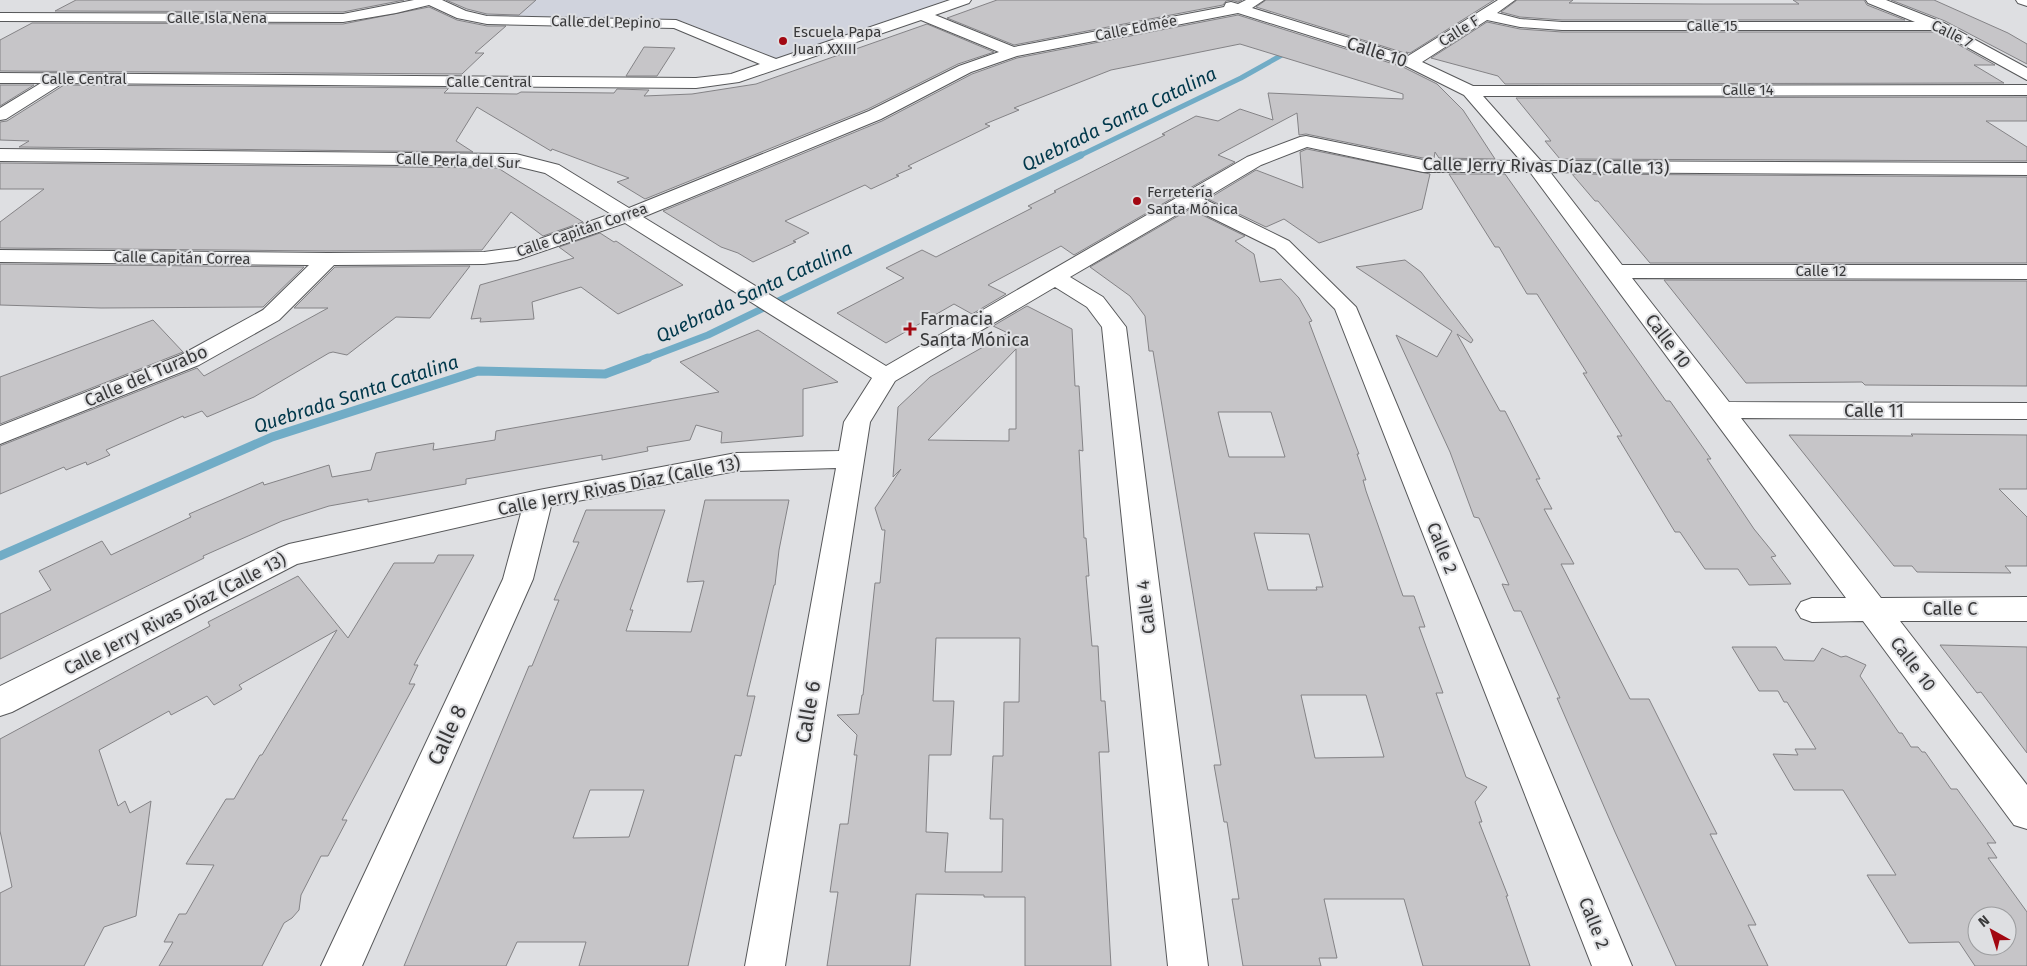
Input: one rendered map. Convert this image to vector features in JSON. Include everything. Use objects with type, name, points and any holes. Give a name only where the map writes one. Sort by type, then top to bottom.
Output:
[{"type":"street","name":"Calle Isla Nena","points":[[0,17],[343,18],[396,9],[431,0]]},
{"type":"street","name":"Calle del Pepino","points":[[431,0],[462,15],[487,20],[676,24],[776,65]]},
{"type":"street","name":"Calle Central","points":[[0,78],[696,84],[733,79],[964,0]]},
{"type":"street","name":"Calle 10","points":[[1212,0],[1249,4],[1410,62],[1470,91],[1536,168],[2027,813]]},
{"type":"street","name":"Calle F","points":[[1410,62],[1508,0]]},
{"type":"street","name":"Calle 7","points":[[1873,0],[1939,26],[2027,75]]},
{"type":"street","points":[[2023,0],[2027,2]]},
{"type":"street","name":"Calle Edmée","points":[[1013,52],[1249,4]]},
{"type":"street","points":[[290,19],[310,5]]},
{"type":"street","points":[[922,15],[1013,52]]},
{"type":"street","name":"Calle 15","points":[[1485,15],[1520,23],[1562,26],[1939,26]]},
{"type":"street","name":"Calle Capitán Correa","points":[[0,256],[328,259],[484,258],[517,254],[629,215],[876,115],[965,69],[1013,52]]},
{"type":"street","points":[[0,115],[59,79]]},
{"type":"street","name":"Calle 14","points":[[1470,91],[2027,90]]},
{"type":"street","name":"Calle Jerry Rivas Díaz (Calle 13)","points":[[0,702],[289,556],[539,499],[736,462],[851,459],[857,422],[886,376],[1254,161],[1306,141],[1423,166],[2027,169]]},
{"type":"street","name":"Calle Perla del Sur","points":[[0,155],[516,160],[552,169],[886,376]]},
{"type":"street","name":"Calle 2","points":[[1189,199],[1282,245],[1345,307],[1612,966]]},
{"type":"street","name":"Calle del Turabo","points":[[0,436],[190,360],[271,315],[328,259]]},
{"type":"street","name":"Calle 12","points":[[1615,271],[2027,272]]},
{"type":"street","name":"Calle 4","points":[[1054,277],[1095,302],[1114,327],[1188,966]]},
{"type":"street","name":"Calle 11","points":[[1720,410],[2027,411]]},
{"type":"street","name":"Calle 6","points":[[766,966],[851,459]]},
{"type":"street","name":"Calle 8","points":[[341,966],[518,579],[539,499]]},
{"type":"street","name":"Calle C","points":[[1812,610],[2027,609]]},
{"type":"shaded area","name":"Escuela Papa Juan XXIII","points":[[449,0],[952,0],[779,61],[682,21],[487,15],[466,9]]},
{"type":"building","points":[[76,0],[404,0],[343,12],[55,11]]},
{"type":"building","points":[[446,0],[536,0],[519,15],[487,14],[467,9]]},
{"type":"building","points":[[997,0],[1231,0],[1226,1],[1223,5],[1014,45],[947,18]]},
{"type":"building","points":[[1266,0],[1494,0],[1410,53],[1406,52],[1408,54],[1256,7]]},
{"type":"building","points":[[1517,0],[1573,0],[1569,3],[1799,4],[1793,0],[1864,0],[1867,5],[1905,20],[1562,20],[1520,17],[1501,12]]},
{"type":"building","points":[[1891,0],[1934,0],[2008,33],[2027,44],[2027,64],[1945,21]]},
{"type":"building","points":[[429,7],[457,20],[487,26],[506,26],[475,53],[484,53],[462,74],[0,71],[0,40],[32,23],[343,24]]},
{"type":"building","points":[[1238,15],[1403,67],[1437,84],[1463,110],[1495,159],[1439,158],[1435,152],[1434,158],[1423,158],[1306,134],[1299,135],[1297,113],[1218,155],[1235,162],[1074,255],[1061,246],[988,285],[1006,294],[972,314],[954,304],[886,343],[837,313],[904,278],[886,268],[922,250],[936,257],[1032,208],[1028,206],[1165,135],[1162,134],[1196,116],[1218,121],[1240,109],[1273,120],[1268,93],[1403,99],[1403,94],[1240,44],[1111,70],[1014,108],[1019,110],[985,124],[990,126],[908,166],[912,168],[896,175],[899,176],[871,189],[865,185],[785,221],[809,233],[793,241],[796,242],[753,262],[738,253],[721,247],[663,211],[882,121],[972,74],[1017,58]]},
{"type":"building","points":[[1487,22],[1520,29],[1562,32],[1936,32],[1995,65],[1974,65],[2004,83],[1505,84],[1498,76],[1431,58]]},
{"type":"building","points":[[927,24],[994,52],[958,64],[868,109],[645,199],[617,182],[629,178],[552,149],[551,151],[477,107],[456,141],[473,152],[19,147],[29,141],[0,140],[0,122],[7,121],[64,85],[449,88],[444,93],[517,94],[521,92],[614,93],[617,89],[649,90],[644,96],[692,94],[756,84]]},
{"type":"building","points":[[644,47],[675,48],[657,76],[626,76]]},
{"type":"building","points":[[0,85],[34,85],[0,106]]},
{"type":"building","points":[[2027,97],[2027,121],[1986,121],[2027,147],[2027,161],[1560,159],[1545,141],[1551,141],[1516,98]]},
{"type":"building","points":[[1307,149],[1430,174],[1422,209],[1319,243],[1284,219],[1266,227],[1208,199],[1256,170],[1303,188],[1300,152]]},
{"type":"building","points":[[0,163],[498,168],[583,222],[543,236],[511,212],[482,250],[328,251],[0,248],[0,222],[44,189],[0,189]]},
{"type":"building","points":[[1449,174],[1505,174],[1666,401],[1670,401],[1711,459],[1707,459],[1754,529],[1776,556],[1771,557],[1791,584],[1749,585],[1738,569],[1705,569],[1680,532],[1675,532],[1617,436],[1622,436],[1583,373],[1587,373],[1537,294],[1527,294],[1499,247],[1495,247]]},
{"type":"building","points":[[1572,174],[2027,177],[2027,263],[1650,263],[1598,201],[1595,201]]},
{"type":"building","points":[[1190,209],[1245,236],[1235,241],[1254,254],[1260,282],[1281,279],[1299,298],[1312,321],[1309,322],[1359,454],[1357,454],[1366,480],[1363,480],[1366,491],[1403,596],[1414,596],[1425,627],[1419,627],[1443,693],[1436,693],[1466,777],[1487,787],[1475,802],[1482,822],[1479,822],[1508,896],[1506,896],[1530,966],[1423,966],[1404,899],[1324,899],[1337,958],[1319,958],[1321,966],[1243,966],[1232,899],[1239,899],[1227,822],[1224,822],[1214,765],[1221,765],[1153,351],[1149,351],[1145,316],[1130,296],[1090,267]],"holes":[[[1218,412],[1271,412],[1285,457],[1229,457]],[[1254,533],[1309,534],[1323,587],[1316,587],[1317,590],[1268,590]],[[1301,695],[1366,695],[1384,757],[1315,758]]]},
{"type":"building","points":[[600,233],[614,242],[616,241],[683,285],[618,314],[581,287],[532,302],[534,319],[480,322],[481,318],[471,319],[480,285],[574,258],[559,247]]},
{"type":"building","points":[[1405,260],[1421,272],[1473,340],[1471,343],[1457,334],[1500,411],[1505,411],[1540,479],[1536,479],[1552,509],[1544,509],[1574,564],[1561,564],[1630,699],[1649,699],[1717,834],[1710,834],[1756,925],[1748,925],[1768,966],[1676,966],[1615,832],[1557,698],[1560,698],[1521,611],[1514,611],[1502,584],[1509,585],[1479,518],[1474,517],[1450,452],[1396,335],[1437,357],[1452,331],[1356,267]]},
{"type":"building","points":[[0,264],[304,267],[263,307],[101,308],[0,305]]},
{"type":"building","points":[[470,266],[430,318],[396,317],[347,355],[329,353],[254,397],[207,417],[202,411],[184,418],[183,416],[106,450],[110,455],[87,465],[86,462],[66,470],[64,467],[0,494],[0,446],[197,368],[204,376],[328,308],[294,308],[335,267]]},
{"type":"building","points":[[1664,280],[2027,281],[2027,386],[1865,385],[1862,382],[1746,383]]},
{"type":"building","points":[[1027,306],[1072,329],[1075,386],[1079,386],[1083,451],[1079,450],[1084,538],[1086,538],[1089,576],[1086,576],[1092,646],[1098,646],[1101,701],[1105,701],[1109,752],[1099,752],[1111,966],[1025,966],[1025,897],[916,894],[910,966],[827,966],[838,892],[830,892],[840,824],[848,824],[857,755],[854,755],[857,735],[837,715],[859,714],[863,695],[875,583],[880,583],[885,530],[882,530],[875,508],[901,469],[893,477],[898,407],[930,377],[1008,333],[993,326]],"holes":[[[1016,349],[1016,429],[1009,429],[1009,441],[928,440]],[[936,638],[1020,638],[1019,702],[1004,702],[1003,756],[993,756],[990,819],[1003,819],[1002,872],[945,872],[948,833],[926,832],[929,755],[951,755],[954,701],[933,701]]]},
{"type":"building","points":[[153,320],[183,352],[0,424],[0,377]]},
{"type":"building","points":[[758,330],[838,382],[803,389],[803,436],[721,443],[722,432],[696,425],[690,440],[647,447],[648,451],[602,460],[602,455],[466,479],[466,484],[368,502],[368,499],[329,506],[282,521],[203,556],[204,558],[0,659],[0,614],[51,590],[39,571],[102,541],[111,555],[191,517],[189,514],[263,482],[264,485],[329,465],[332,477],[371,470],[376,453],[434,443],[433,450],[495,440],[496,431],[719,392],[680,362]]},
{"type":"building","points":[[1911,434],[2027,435],[2027,489],[1999,489],[2027,517],[2027,566],[2005,566],[2011,573],[1917,572],[1912,566],[1894,566],[1789,435],[1913,436]]},
{"type":"building","points":[[705,500],[789,500],[779,550],[775,585],[747,696],[755,696],[741,756],[735,755],[688,966],[579,966],[586,942],[517,942],[506,966],[404,966],[529,666],[532,666],[559,600],[554,600],[579,542],[573,542],[586,510],[665,510],[630,610],[633,610],[626,631],[691,632],[704,581],[687,582]],"holes":[[[590,790],[644,790],[629,837],[573,838]]]},
{"type":"building","points":[[438,555],[474,555],[414,665],[418,665],[409,684],[415,684],[342,820],[347,820],[328,856],[321,856],[301,895],[299,910],[284,923],[262,966],[159,966],[173,942],[164,942],[179,914],[186,914],[214,865],[186,864],[226,799],[234,799],[337,630],[239,685],[242,689],[214,705],[207,696],[171,715],[169,711],[99,750],[118,806],[125,801],[130,813],[151,801],[136,916],[104,927],[84,966],[0,966],[0,893],[12,887],[0,831],[0,739],[210,626],[208,622],[298,576],[348,638],[394,563],[434,563]]},
{"type":"building","points":[[1940,645],[2027,647],[2027,753],[1981,692],[1977,693]]},
{"type":"building","points":[[1732,647],[1776,647],[1784,660],[1814,661],[1822,648],[1841,657],[1846,656],[1866,665],[1860,676],[1899,733],[1902,733],[1911,747],[1918,747],[1922,752],[1925,752],[1951,789],[1957,789],[1996,843],[1987,843],[1997,858],[1988,858],[2027,912],[2027,966],[1975,966],[1968,956],[2017,956],[2017,906],[1967,906],[1967,954],[1959,942],[1909,943],[1867,875],[1896,875],[1843,790],[1794,790],[1773,754],[1798,755],[1795,749],[1816,749],[1778,691],[1759,691]]},
{"type":"waterway","name":"Quebrada Santa Catalina","points":[[1079,156],[1241,78],[1289,51]]},
{"type":"waterway","name":"Quebrada Santa Catalina","points":[[645,359],[708,335],[1081,155]]},
{"type":"waterway","name":"Quebrada Santa Catalina","points":[[0,556],[272,437],[478,371],[605,374],[648,358]]},
{"type":"place","name":"Escuela Papa Juan XXIII","points":[[783,41]]},
{"type":"place","name":"Ferretería Santa Mónica","points":[[1137,201]]},
{"type":"place","name":"Farmacia Santa Mónica","points":[[910,329]]}]
